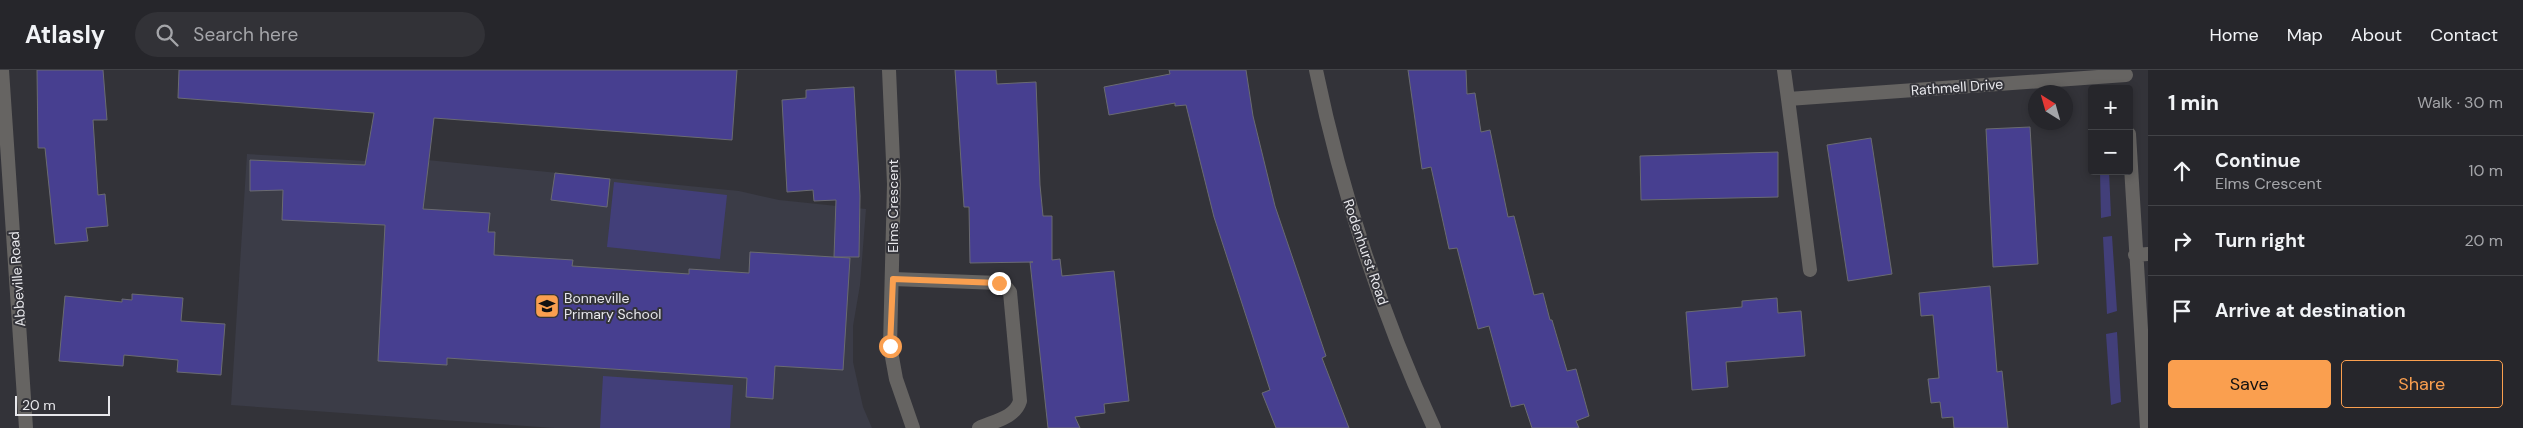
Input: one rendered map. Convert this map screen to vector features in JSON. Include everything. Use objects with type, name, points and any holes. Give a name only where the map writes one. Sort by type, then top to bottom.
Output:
[{"type":"street","name":"Abbeville Road","points":[[2,70],[26,428]]},
{"type":"street","name":"Elms Crescent","points":[[889,70],[894,184],[893,279],[890,328],[892,363],[913,428]]},
{"type":"street","name":"Rodenhurst Road","points":[[1316,70],[1340,173],[1413,384],[1434,428]]},
{"type":"street","points":[[1784,70],[1810,270]]},
{"type":"street","name":"Rathmell Drive","points":[[1788,99],[2127,78]]},
{"type":"street","points":[[2133,171],[2142,255],[2147,428]]},
{"type":"street","points":[[893,279],[999,283],[1010,292],[1020,401],[1018,409],[1012,414],[978,428]]},
{"type":"shaded area","name":"Bonneville Primary School","points":[[247,154],[366,161],[367,154],[739,191],[779,200],[866,209],[860,285],[853,326],[853,362],[863,407],[872,428],[554,428],[231,405]]},
{"type":"shaded area","points":[[2100,175],[2109,175],[2111,216],[2101,218]]},
{"type":"shaded area","points":[[614,182],[727,195],[720,259],[607,247]]},
{"type":"shaded area","points":[[2112,236],[2117,311],[2107,314],[2103,237]]},
{"type":"shaded area","points":[[2117,332],[2121,402],[2111,405],[2106,334]]},
{"type":"shaded area","points":[[603,376],[733,385],[730,428],[600,428]]},
{"type":"building","points":[[37,70],[103,70],[107,120],[93,120],[98,195],[105,194],[108,226],[86,228],[88,241],[55,244],[45,148],[38,148]]},
{"type":"building","points":[[179,70],[737,70],[732,140],[434,118],[423,209],[490,213],[488,232],[495,232],[494,255],[573,260],[572,266],[689,274],[689,269],[749,273],[750,252],[850,258],[843,370],[775,366],[773,399],[746,397],[747,378],[447,358],[447,365],[378,361],[385,225],[282,220],[283,190],[250,191],[250,160],[365,165],[374,113],[178,98]]},
{"type":"building","points":[[955,70],[996,70],[997,84],[1036,82],[1040,185],[1043,216],[1052,216],[1052,260],[1060,259],[1062,276],[1114,271],[1129,401],[1104,404],[1105,413],[1075,417],[1080,428],[1048,428],[1030,262],[970,263],[969,207],[964,207]]},
{"type":"building","points":[[1169,70],[1246,70],[1253,116],[1275,206],[1326,356],[1322,358],[1349,428],[1276,428],[1262,393],[1270,390],[1214,217],[1186,105],[1175,106],[1175,103],[1109,115],[1104,87],[1170,74]]},
{"type":"building","points":[[1408,70],[1466,70],[1467,94],[1475,93],[1481,132],[1490,130],[1508,217],[1514,216],[1534,295],[1543,293],[1567,371],[1576,369],[1589,416],[1576,421],[1579,428],[1532,428],[1524,404],[1511,407],[1489,326],[1478,329],[1457,248],[1449,249],[1431,167],[1422,169]]},
{"type":"building","points":[[854,87],[860,196],[859,257],[834,257],[836,200],[814,201],[813,190],[787,192],[782,100],[806,98],[806,90]]},
{"type":"building","points":[[2028,127],[2028,130],[2030,130],[2038,264],[1993,267],[1986,129]]},
{"type":"building","points":[[1871,138],[1892,274],[1848,281],[1827,145]]},
{"type":"building","points":[[1778,152],[1778,197],[1641,200],[1640,156]]},
{"type":"building","points":[[555,173],[610,179],[607,207],[551,200]]},
{"type":"building","points":[[1990,286],[1997,372],[2002,371],[2008,428],[1954,428],[1953,417],[1942,418],[1940,402],[1931,403],[1928,379],[1939,378],[1933,315],[1921,316],[1919,293]]},
{"type":"building","points":[[132,294],[183,298],[181,321],[225,324],[221,375],[177,372],[178,360],[124,355],[123,366],[59,361],[65,296],[122,302],[122,299],[132,300]]},
{"type":"building","points":[[1777,298],[1778,313],[1801,311],[1805,356],[1726,362],[1728,387],[1692,390],[1686,312],[1742,307],[1742,301]]},
{"type":"place","name":"Bonneville Primary School","points":[[547,306]]},
{"type":"route","points":[[890,346],[893,279],[999,283]]}]
